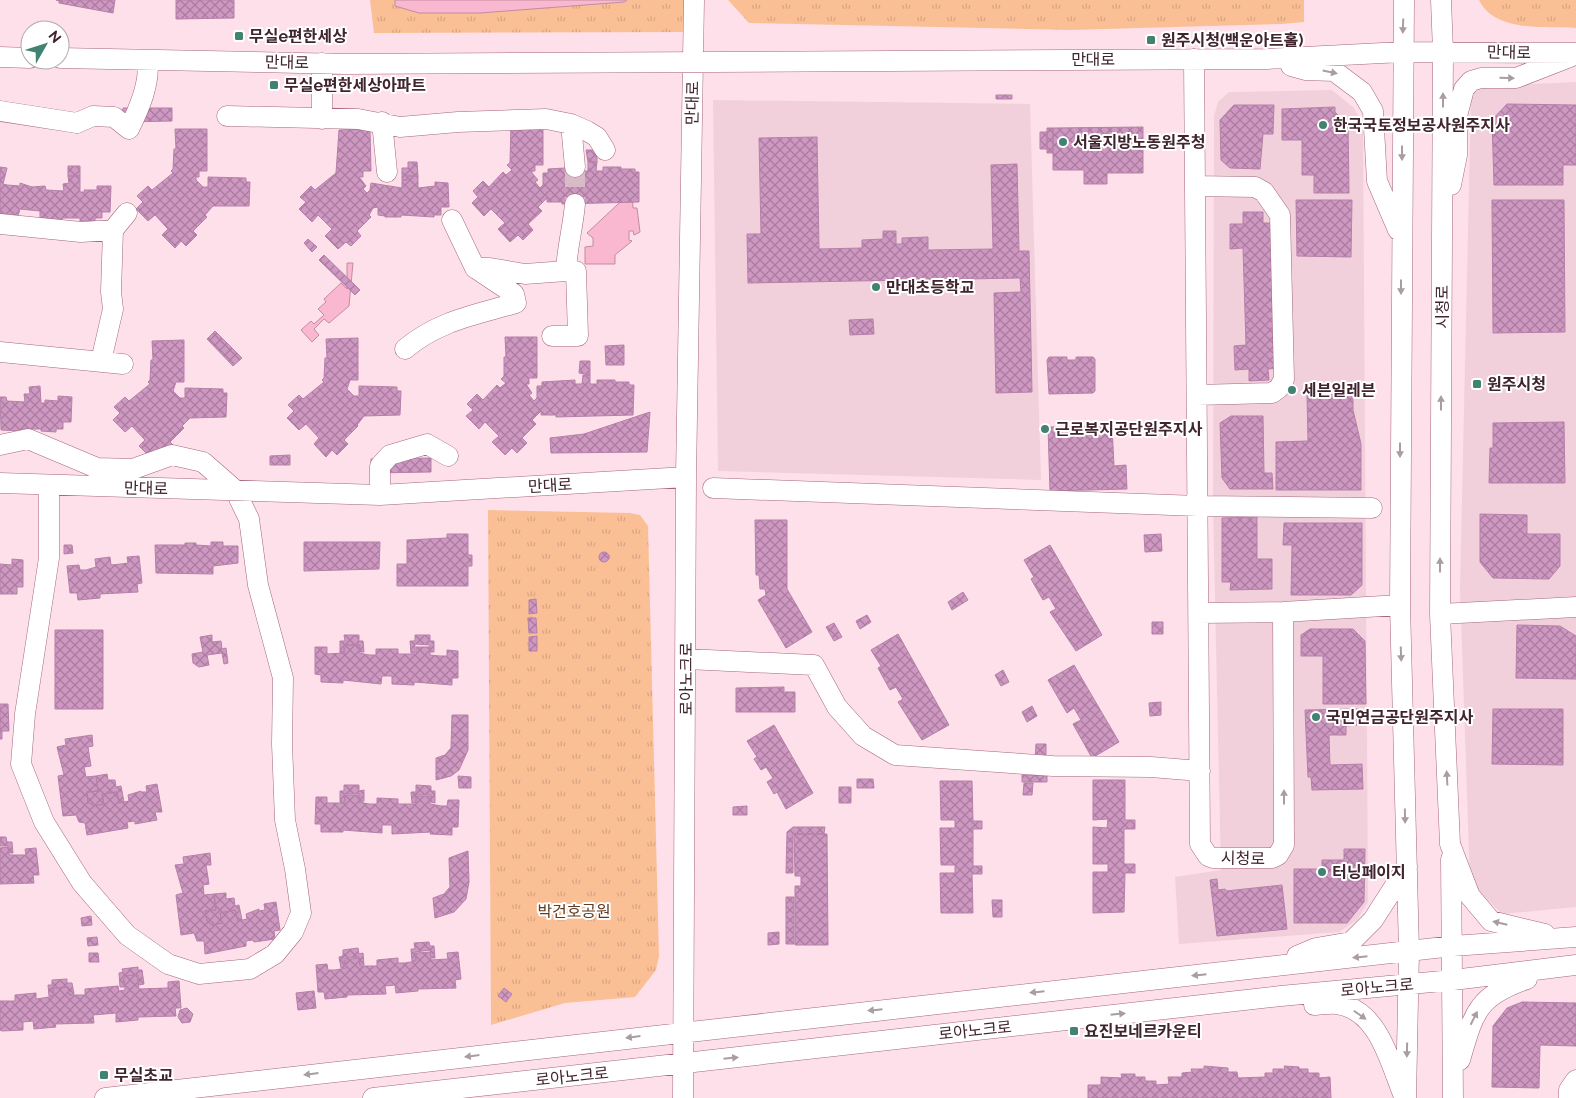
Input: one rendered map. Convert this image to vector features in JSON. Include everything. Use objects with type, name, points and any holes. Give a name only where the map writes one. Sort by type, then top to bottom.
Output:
[{"type":"street","points":[[693,62],[694,0]]},
{"type":"street","points":[[1404,0],[1402,52],[1400,605],[1408,951],[1406,1098]]},
{"type":"street","name":"시청로","points":[[1441,0],[1443,51],[1440,614],[1450,844]]},
{"type":"street","name":"만대로","points":[[70,58],[322,63],[693,62],[1266,59],[1443,51],[1576,53]]},
{"type":"street","points":[[1442,228],[1457,156],[1457,116],[1464,89],[1471,82],[1481,78],[1516,78],[1576,53]]},
{"type":"street","points":[[0,57],[20,58]]},
{"type":"street","name":"시청로","points":[[1194,59],[1200,844],[1208,856],[1214,858],[1272,858],[1278,855],[1284,846],[1283,612]]},
{"type":"street","points":[[1266,59],[1305,70],[1334,71],[1362,92],[1373,111],[1377,181],[1401,239]]},
{"type":"street","points":[[0,111],[77,123],[93,116],[114,117],[129,129],[137,115],[149,72],[147,60]]},
{"type":"street","name":"만대로","points":[[0,484],[380,495],[686,477],[693,62]]},
{"type":"street","points":[[322,63],[322,119]]},
{"type":"street","points":[[227,116],[358,119],[382,122],[400,127],[458,122],[546,119],[571,124],[597,137],[605,150]]},
{"type":"street","points":[[382,122],[387,172]]},
{"type":"street","points":[[571,124],[574,167]]},
{"type":"street","points":[[1195,186],[1256,187],[1264,192],[1280,215],[1284,379],[1279,388],[1272,394],[1197,396]]},
{"type":"street","points":[[566,271],[575,204]]},
{"type":"street","points":[[101,361],[113,310],[111,292],[113,230],[127,213]]},
{"type":"street","points":[[405,350],[422,335],[444,323],[516,303],[514,294],[475,268],[452,220]]},
{"type":"street","points":[[0,224],[80,232],[113,230]]},
{"type":"street","points":[[475,268],[490,268],[524,274],[576,271],[578,336],[552,336]]},
{"type":"street","points":[[0,352],[123,364]]},
{"type":"street","points":[[0,445],[28,440],[97,468],[133,469],[172,455],[203,462],[234,490],[249,519],[258,585],[283,678],[282,744],[285,820],[295,869],[301,913],[293,932],[275,954],[250,969],[199,974],[168,964],[127,935],[91,895],[44,822],[21,764],[25,714],[49,558],[49,486]]},
{"type":"street","points":[[380,495],[380,466],[390,455],[427,444],[448,456]]},
{"type":"street","name":"로아노크로","points":[[682,1032],[687,659],[686,477]]},
{"type":"street","points":[[713,488],[1198,506],[1372,508]]},
{"type":"street","points":[[1199,613],[1283,612],[1400,605]]},
{"type":"street","points":[[1440,614],[1576,607]]},
{"type":"street","points":[[687,659],[814,665],[837,707],[863,736],[895,755],[1053,766],[1151,767],[1200,771]]},
{"type":"street","points":[[1450,844],[1470,896],[1491,921],[1570,938]]},
{"type":"street","points":[[1450,844],[1454,1089]]},
{"type":"street","points":[[1274,966],[1316,948],[1351,942],[1373,920],[1406,867]]},
{"type":"street","points":[[1452,946],[1570,938]]},
{"type":"street","name":"로아노크로","points":[[106,1098],[1452,946]]},
{"type":"street","points":[[1454,1089],[1472,1017],[1491,996],[1507,986],[1570,965]]},
{"type":"street","name":"로아노크로","points":[[373,1098],[1281,996],[1452,980],[1570,965]]},
{"type":"street","points":[[1281,996],[1308,1005],[1338,1004],[1362,1013],[1377,1033],[1406,1098]]},
{"type":"street","points":[[682,1032],[683,1098]]},
{"type":"street","points":[[1569,1098],[1569,1090],[1576,1080]]},
{"type":"shaded area","points":[[395,0],[627,0],[624,2],[480,13],[419,13],[395,6]]},
{"type":"shaded area","points":[[1576,82],[1576,907],[1502,914],[1470,883],[1460,588],[1471,96],[1476,87]]},
{"type":"shaded area","points":[[1332,90],[1354,108],[1363,124],[1368,902],[1357,920],[1339,932],[1179,944],[1175,877],[1221,870],[1213,509],[1214,116],[1218,102],[1229,92]]},
{"type":"shaded area","name":"만대초등학교","points":[[713,100],[1030,104],[1041,480],[718,471]]},
{"type":"shaded area","points":[[632,191],[633,208],[637,208],[640,232],[634,235],[633,231],[629,231],[629,240],[632,241],[615,255],[615,264],[585,264],[585,247],[593,246],[593,238],[587,233]]},
{"type":"shaded area","points":[[347,263],[353,263],[349,306],[329,323],[324,319],[314,329],[319,335],[312,342],[301,330],[311,321],[314,324],[324,315],[318,309],[326,302],[324,299],[341,283],[347,289]]},
{"type":"green space","points":[[370,0],[693,0],[693,32],[374,33]]},
{"type":"green space","points":[[728,0],[1304,0],[1304,22],[1070,30],[749,23]]},
{"type":"green space","points":[[1479,0],[1576,0],[1576,28],[1522,26],[1509,23],[1487,11]]},
{"type":"green space","name":"박건호공원","points":[[488,510],[630,513],[640,515],[648,526],[659,956],[656,970],[635,997],[565,1003],[491,1025]]},
{"type":"building","points":[[56,0],[115,0],[113,13],[59,3]]},
{"type":"building","points":[[176,0],[234,0],[234,18],[176,19]]},
{"type":"building","points":[[996,95],[1012,95],[1012,99],[996,99]]},
{"type":"building","points":[[1507,104],[1576,105],[1576,165],[1563,165],[1563,185],[1494,185],[1492,120]]},
{"type":"building","points":[[1234,105],[1274,105],[1273,134],[1263,134],[1260,169],[1230,168],[1221,160],[1220,120]]},
{"type":"building","points":[[1335,107],[1335,112],[1345,122],[1348,122],[1349,193],[1314,193],[1314,175],[1302,175],[1302,140],[1282,140],[1282,109]]},
{"type":"building","points":[[123,108],[172,108],[172,121],[122,122]]},
{"type":"building","points":[[511,124],[543,124],[543,165],[535,165],[535,171],[532,171],[538,180],[535,182],[540,188],[543,185],[543,173],[548,173],[548,169],[581,167],[581,171],[588,171],[588,162],[597,162],[596,171],[603,171],[603,167],[621,167],[621,169],[635,169],[635,172],[639,172],[639,202],[562,204],[562,202],[547,202],[547,198],[538,207],[542,211],[528,224],[533,230],[523,240],[518,235],[510,242],[498,229],[505,223],[491,209],[484,216],[472,203],[478,197],[473,191],[483,181],[489,187],[503,172],[506,175],[512,170],[507,165],[510,163]]},
{"type":"building","points":[[1143,127],[1143,173],[1107,173],[1107,184],[1084,184],[1084,170],[1053,170],[1053,128]]},
{"type":"building","points":[[1047,128],[1053,128],[1053,153],[1047,153]]},
{"type":"building","points":[[175,129],[207,129],[207,171],[199,171],[199,177],[196,177],[196,180],[203,187],[208,187],[208,177],[246,178],[246,182],[250,182],[249,206],[213,206],[205,215],[207,217],[193,231],[197,235],[186,246],[181,241],[175,248],[162,235],[168,229],[155,215],[148,221],[136,209],[143,202],[137,196],[148,186],[152,190],[173,173],[171,171],[173,169],[174,149],[176,149]]},
{"type":"building","points":[[370,129],[371,171],[363,171],[363,177],[359,177],[366,186],[363,189],[367,193],[370,190],[371,183],[402,188],[402,180],[407,180],[407,176],[418,176],[418,188],[435,186],[435,182],[448,183],[449,207],[441,207],[441,215],[434,215],[434,217],[401,215],[401,217],[385,217],[378,215],[378,207],[373,208],[369,215],[371,217],[357,231],[361,236],[351,246],[346,242],[338,249],[325,236],[332,229],[318,215],[312,222],[299,209],[306,202],[300,197],[311,186],[315,190],[336,173],[339,130]]},
{"type":"building","points":[[1040,132],[1047,132],[1047,149],[1040,149]]},
{"type":"building","points":[[817,137],[819,249],[862,248],[862,240],[883,239],[883,231],[896,231],[896,244],[902,244],[902,238],[928,237],[928,250],[993,249],[991,165],[1017,164],[1019,251],[1029,251],[1032,392],[996,393],[994,293],[1021,292],[1020,278],[748,283],[747,234],[761,234],[759,138]]},
{"type":"building","points":[[586,150],[597,150],[597,162],[588,162]]},
{"type":"building","points":[[408,162],[417,162],[418,176],[407,176],[407,180],[402,180],[402,168],[408,168]]},
{"type":"building","points":[[68,166],[80,166],[80,176],[68,176]]},
{"type":"building","points":[[0,167],[7,168],[3,184],[7,185],[20,186],[20,183],[32,187],[45,186],[46,190],[64,191],[63,184],[69,183],[68,176],[80,176],[80,192],[85,192],[84,190],[97,190],[97,186],[111,186],[110,212],[102,212],[102,218],[95,218],[95,221],[80,221],[80,218],[62,218],[62,221],[40,219],[40,211],[20,209],[18,216],[0,214]]},
{"type":"building","points":[[1296,200],[1352,200],[1351,257],[1297,256]]},
{"type":"building","points":[[1492,200],[1564,200],[1565,332],[1493,333]]},
{"type":"building","points":[[1243,212],[1263,212],[1263,223],[1275,223],[1280,368],[1268,369],[1269,380],[1249,381],[1249,369],[1235,370],[1234,346],[1246,345],[1243,248],[1230,249],[1230,224],[1243,224]]},
{"type":"building","points":[[308,239],[317,247],[312,252],[304,243]]},
{"type":"building","points":[[324,255],[360,290],[355,295],[319,260]]},
{"type":"building","points":[[873,319],[874,334],[850,335],[849,320]]},
{"type":"building","points":[[215,331],[242,358],[233,366],[207,339]]},
{"type":"building","points":[[505,337],[537,337],[537,378],[529,378],[529,384],[526,384],[532,393],[529,395],[534,401],[537,398],[537,386],[542,386],[542,382],[575,380],[575,384],[582,384],[583,375],[590,375],[590,384],[597,384],[597,380],[615,380],[615,382],[629,382],[629,385],[634,385],[633,415],[556,417],[556,415],[541,415],[541,411],[532,420],[536,424],[522,438],[527,443],[517,453],[512,448],[505,455],[492,442],[499,436],[485,422],[479,429],[466,416],[473,410],[467,404],[477,394],[483,400],[497,385],[500,388],[506,383],[501,379],[504,376],[504,357],[506,357]]},
{"type":"building","points":[[358,338],[358,380],[350,380],[347,389],[354,396],[359,396],[359,386],[397,387],[397,391],[401,391],[400,415],[364,416],[358,426],[344,440],[348,444],[337,455],[332,450],[326,457],[314,444],[319,438],[306,424],[299,430],[287,418],[294,411],[288,405],[299,395],[303,399],[324,382],[322,380],[324,378],[325,358],[327,358],[326,339]]},
{"type":"building","points":[[184,340],[184,382],[176,382],[173,391],[180,398],[185,398],[185,388],[223,389],[223,393],[227,393],[226,417],[190,418],[182,426],[184,428],[170,442],[174,446],[152,459],[139,446],[145,440],[132,426],[125,432],[113,420],[120,413],[114,407],[125,397],[129,401],[150,384],[148,382],[150,380],[151,360],[153,360],[152,341]]},
{"type":"building","points":[[624,345],[624,365],[606,365],[605,346]]},
{"type":"building","points":[[1049,357],[1067,357],[1067,360],[1076,360],[1076,357],[1093,357],[1095,359],[1095,391],[1093,393],[1049,394],[1047,360]]},
{"type":"building","points":[[580,361],[590,361],[590,375],[579,373]]},
{"type":"building","points":[[40,386],[41,403],[45,403],[45,400],[58,401],[58,396],[72,397],[71,422],[63,422],[63,429],[56,429],[56,432],[41,431],[41,429],[23,429],[23,431],[1,430],[0,397],[6,397],[7,401],[25,402],[24,394],[30,394],[29,387]]},
{"type":"building","points":[[1353,394],[1353,410],[1361,444],[1361,490],[1276,490],[1276,442],[1308,441],[1307,395]]},
{"type":"building","points":[[650,412],[647,452],[551,453],[550,438],[584,434]]},
{"type":"building","points":[[1231,416],[1263,416],[1264,473],[1272,473],[1273,489],[1230,489],[1222,478],[1220,423]]},
{"type":"building","points":[[1564,422],[1565,483],[1489,483],[1490,448],[1493,448],[1493,423]]},
{"type":"building","points":[[1112,426],[1114,466],[1126,465],[1127,489],[1050,491],[1048,427]]},
{"type":"building","points":[[290,455],[290,465],[270,465],[270,456]]},
{"type":"building","points":[[431,458],[431,472],[371,473],[371,459]]},
{"type":"building","points":[[1480,514],[1527,515],[1527,534],[1560,534],[1560,566],[1549,579],[1493,578],[1480,562]]},
{"type":"building","points":[[1257,517],[1257,559],[1272,559],[1272,589],[1230,590],[1231,582],[1222,582],[1222,518]]},
{"type":"building","points":[[755,520],[787,520],[787,589],[812,632],[786,648],[758,600],[766,595],[765,589],[760,589],[759,575],[756,575]]},
{"type":"building","points":[[1284,523],[1362,523],[1362,585],[1351,595],[1291,595],[1292,545],[1283,545]]},
{"type":"building","points":[[447,534],[468,534],[468,555],[472,555],[472,566],[468,566],[468,586],[397,586],[397,564],[407,564],[407,540],[447,538]]},
{"type":"building","points":[[1161,534],[1162,551],[1145,552],[1144,535]]},
{"type":"building","points":[[211,542],[223,542],[223,546],[238,546],[238,563],[213,566],[213,574],[156,573],[155,545],[196,543],[196,545],[211,546]]},
{"type":"building","points":[[304,542],[380,542],[379,569],[304,571]]},
{"type":"building","points":[[64,545],[72,545],[73,553],[64,554]]},
{"type":"building","points":[[1050,545],[1102,635],[1076,651],[1050,612],[1056,609],[1049,597],[1043,600],[1031,579],[1034,577],[1024,560]]},
{"type":"building","points":[[602,552],[606,552],[609,557],[608,561],[602,562],[599,559],[599,555]]},
{"type":"building","points":[[139,556],[142,583],[137,584],[138,592],[100,594],[100,598],[78,600],[77,593],[70,593],[67,566],[79,565],[80,570],[86,570],[96,567],[95,559],[110,557],[111,565],[128,563],[127,557]]},
{"type":"building","points":[[12,559],[23,560],[23,587],[17,587],[17,594],[0,594],[0,564],[12,565]]},
{"type":"building","points":[[963,592],[968,600],[952,610],[948,602]]},
{"type":"building","points":[[536,599],[537,613],[529,614],[529,600]]},
{"type":"building","points":[[867,615],[871,622],[860,629],[856,621]]},
{"type":"building","points":[[528,618],[536,618],[537,633],[529,633]]},
{"type":"building","points":[[1152,622],[1163,622],[1163,634],[1152,634]]},
{"type":"building","points":[[834,623],[842,637],[834,641],[826,627]]},
{"type":"building","points":[[1517,625],[1560,626],[1576,636],[1576,679],[1516,678]]},
{"type":"building","points":[[1310,629],[1353,629],[1365,641],[1366,704],[1323,704],[1323,656],[1301,656],[1301,635]]},
{"type":"building","points":[[55,630],[103,630],[103,709],[55,709]]},
{"type":"building","points":[[898,634],[949,725],[922,740],[898,702],[903,699],[896,687],[890,690],[878,668],[881,666],[871,650]]},
{"type":"building","points":[[212,635],[212,642],[221,641],[222,649],[226,648],[228,663],[224,664],[222,653],[207,655],[209,665],[199,667],[193,663],[192,654],[203,652],[200,637]]},
{"type":"building","points":[[344,635],[359,635],[359,641],[363,641],[364,652],[359,652],[360,645],[344,645],[344,653],[340,653],[340,641],[345,641]]},
{"type":"building","points":[[415,635],[430,635],[430,641],[434,641],[434,652],[430,652],[430,645],[415,644],[415,653],[411,653],[410,641],[415,641]]},
{"type":"building","points":[[537,636],[537,651],[529,651],[529,637]]},
{"type":"building","points":[[345,645],[359,645],[359,653],[369,655],[376,655],[376,649],[398,649],[398,654],[416,654],[416,647],[430,647],[430,655],[440,656],[447,656],[447,650],[458,651],[458,678],[452,678],[452,685],[414,682],[414,685],[392,684],[392,676],[382,676],[381,684],[343,680],[343,683],[321,682],[321,675],[315,674],[315,647],[327,647],[327,654],[344,653]]},
{"type":"building","points":[[1074,665],[1119,742],[1092,758],[1073,724],[1081,720],[1074,708],[1067,713],[1048,680]]},
{"type":"building","points":[[1003,670],[1009,682],[1001,686],[995,675]]},
{"type":"building","points":[[784,687],[784,691],[780,692],[795,692],[795,712],[736,712],[736,688]]},
{"type":"building","points":[[1161,702],[1161,715],[1150,716],[1149,703]]},
{"type":"building","points":[[0,704],[8,704],[9,731],[2,731],[2,739],[0,739]]},
{"type":"building","points":[[1032,706],[1037,716],[1027,722],[1022,712]]},
{"type":"building","points":[[1359,709],[1359,725],[1346,726],[1346,735],[1329,735],[1330,765],[1362,764],[1363,789],[1312,790],[1311,777],[1308,777],[1305,710]]},
{"type":"building","points":[[1493,709],[1563,709],[1563,765],[1492,764]]},
{"type":"building","points":[[452,715],[468,715],[468,750],[459,770],[451,776],[436,780],[436,758],[445,755],[451,748]]},
{"type":"building","points":[[774,725],[813,793],[786,809],[777,792],[774,794],[767,782],[773,778],[766,767],[761,770],[754,759],[757,757],[747,741]]},
{"type":"building","points":[[92,735],[93,746],[88,747],[91,766],[84,767],[86,777],[96,776],[98,791],[87,792],[88,802],[94,806],[104,804],[102,794],[117,792],[119,803],[129,801],[128,795],[141,791],[147,792],[146,786],[157,784],[162,812],[155,812],[157,820],[135,824],[135,821],[127,822],[128,828],[87,835],[85,823],[79,822],[76,815],[63,816],[58,776],[64,775],[57,747],[66,745],[65,739]]},
{"type":"building","points":[[1036,744],[1046,744],[1046,760],[1035,760]]},
{"type":"building","points":[[107,774],[108,780],[115,780],[116,787],[121,786],[124,802],[119,803],[117,792],[102,794],[104,804],[94,806],[88,802],[87,792],[98,791],[96,776]]},
{"type":"building","points":[[1022,775],[1047,775],[1047,782],[1022,782]]},
{"type":"building","points":[[458,776],[471,777],[471,788],[459,788]]},
{"type":"building","points":[[857,779],[873,779],[874,788],[857,788]]},
{"type":"building","points":[[1093,780],[1125,780],[1125,820],[1135,820],[1135,829],[1124,829],[1124,864],[1135,864],[1135,873],[1125,873],[1124,912],[1093,913],[1093,872],[1108,872],[1108,864],[1093,864],[1093,827],[1107,828],[1108,819],[1093,820]]},
{"type":"building","points":[[940,781],[972,781],[973,821],[982,821],[982,829],[973,829],[973,866],[982,866],[982,874],[972,874],[973,913],[941,913],[940,873],[955,873],[955,865],[941,865],[940,828],[955,828],[955,820],[941,820]]},
{"type":"building","points":[[1024,783],[1033,783],[1032,795],[1023,795]]},
{"type":"building","points":[[344,785],[359,785],[359,791],[364,790],[364,801],[359,802],[360,794],[345,794],[344,803],[340,802],[340,791],[344,791]]},
{"type":"building","points":[[416,785],[431,786],[431,791],[435,791],[435,803],[431,802],[431,795],[416,795],[416,803],[412,803],[411,792],[416,792]]},
{"type":"building","points":[[839,787],[851,787],[851,803],[839,803]]},
{"type":"building","points":[[345,795],[359,795],[359,802],[369,804],[377,804],[377,798],[398,799],[398,804],[416,804],[416,796],[431,796],[430,804],[441,806],[447,806],[448,800],[459,800],[458,827],[452,827],[452,835],[430,834],[431,832],[392,834],[392,825],[382,825],[382,833],[343,830],[343,832],[321,832],[321,824],[315,824],[316,797],[327,797],[327,803],[345,803]]},
{"type":"building","points":[[747,806],[747,815],[733,815],[733,807]]},
{"type":"building","points":[[793,827],[825,827],[824,834],[793,834],[793,873],[786,873],[787,832]]},
{"type":"building","points":[[794,834],[827,834],[828,945],[795,945],[795,886],[801,886],[801,876],[795,876]]},
{"type":"building","points":[[0,837],[6,837],[7,842],[12,842],[13,853],[9,853],[8,846],[0,846]]},
{"type":"building","points":[[8,847],[9,855],[26,855],[25,849],[36,848],[39,875],[33,875],[34,883],[0,884],[0,848]]},
{"type":"building","points":[[1344,849],[1365,849],[1364,902],[1347,923],[1294,923],[1294,869],[1322,869],[1322,860],[1344,860]]},
{"type":"building","points":[[468,851],[469,882],[466,899],[454,912],[435,918],[433,898],[444,894],[450,887],[449,858]]},
{"type":"building","points":[[210,853],[211,865],[206,865],[209,884],[203,885],[204,895],[214,894],[216,910],[205,911],[207,921],[212,925],[222,923],[220,913],[235,910],[238,921],[247,919],[246,914],[259,909],[259,911],[265,910],[264,904],[276,902],[280,930],[274,931],[275,939],[254,942],[253,940],[246,941],[246,946],[205,954],[204,941],[197,941],[194,933],[181,935],[176,895],[183,893],[175,865],[184,864],[183,857]]},
{"type":"building","points":[[1217,879],[1218,890],[1225,889],[1226,891],[1282,885],[1287,929],[1217,936],[1210,880]]},
{"type":"building","points":[[226,893],[226,899],[234,898],[235,906],[239,905],[242,920],[238,921],[235,910],[220,913],[222,923],[212,925],[207,921],[205,911],[216,910],[214,894]]},
{"type":"building","points":[[786,897],[794,897],[794,944],[786,944]]},
{"type":"building","points":[[992,900],[1002,900],[1002,917],[993,917]]},
{"type":"building","points":[[91,916],[92,925],[82,926],[81,918]]},
{"type":"building","points":[[779,932],[779,944],[768,945],[768,933]]},
{"type":"building","points":[[97,937],[98,945],[88,946],[87,938]]},
{"type":"building","points":[[429,942],[430,946],[434,946],[435,958],[431,958],[430,950],[415,952],[416,960],[412,961],[411,949],[415,949],[414,943]]},
{"type":"building","points":[[358,948],[359,954],[363,953],[364,965],[360,965],[359,957],[344,959],[345,967],[341,968],[339,957],[343,956],[343,950]]},
{"type":"building","points":[[430,952],[431,960],[448,959],[447,953],[458,952],[461,979],[455,980],[456,988],[418,989],[418,991],[396,993],[395,985],[385,986],[386,994],[347,995],[347,997],[325,999],[324,992],[318,992],[316,965],[327,964],[328,970],[335,970],[346,968],[345,960],[359,958],[360,966],[377,966],[377,960],[398,958],[398,963],[405,963],[416,961],[416,953]]},
{"type":"building","points":[[89,953],[98,953],[99,962],[89,962]]},
{"type":"building","points":[[138,967],[138,970],[142,970],[144,984],[139,985],[138,975],[123,976],[124,987],[120,987],[119,973],[123,972],[122,969]]},
{"type":"building","points":[[137,975],[139,989],[168,988],[168,982],[179,981],[181,1008],[175,1008],[176,1016],[138,1017],[138,1020],[116,1022],[116,1013],[93,1015],[94,1023],[55,1024],[56,1027],[34,1029],[33,1021],[23,1022],[23,1030],[0,1030],[0,1001],[15,1001],[15,995],[36,993],[36,999],[54,996],[53,989],[68,987],[69,995],[85,995],[85,989],[118,986],[119,991],[125,990],[124,976]]},
{"type":"building","points":[[67,979],[67,983],[72,983],[74,994],[69,995],[68,987],[53,988],[54,996],[49,996],[48,985],[52,985],[52,980]]},
{"type":"building","points":[[504,988],[512,994],[506,1002],[498,996]]},
{"type":"building","points":[[314,991],[316,1008],[298,1010],[296,993]]},
{"type":"building","points":[[1522,1002],[1576,1003],[1576,1046],[1540,1045],[1539,1088],[1492,1087],[1493,1026],[1507,1008]]},
{"type":"building","points":[[187,1008],[193,1014],[190,1022],[182,1023],[178,1017],[180,1010]]},
{"type":"building","points":[[1204,1066],[1228,1068],[1228,1072],[1237,1072],[1238,1078],[1265,1077],[1265,1073],[1273,1073],[1273,1069],[1285,1069],[1284,1066],[1308,1069],[1308,1073],[1319,1073],[1319,1078],[1330,1077],[1331,1098],[1088,1098],[1088,1085],[1101,1085],[1101,1077],[1122,1078],[1121,1074],[1135,1074],[1135,1077],[1145,1077],[1145,1081],[1156,1081],[1156,1085],[1169,1084],[1168,1077],[1182,1077],[1182,1073],[1192,1072],[1191,1069],[1204,1069]]},
{"type":"tunnel","points":[[575,167],[575,204]]},
{"type":"place","name":"무실e편한세상","points":[[239,36]]},
{"type":"place","name":"원주시청(백운아트홀)","points":[[1151,40]]},
{"type":"place","name":"무실e편한세상아파트","points":[[274,85]]},
{"type":"place","name":"한국국토정보공사원주지사","points":[[1323,125]]},
{"type":"place","name":"서울지방노동원주청","points":[[1063,142]]},
{"type":"place","name":"만대초등학교","points":[[876,287]]},
{"type":"place","name":"원주시청","points":[[1477,384]]},
{"type":"place","name":"세븐일레븐","points":[[1292,390]]},
{"type":"place","name":"근로복지공단원주지사","points":[[1045,429]]},
{"type":"place","name":"국민연금공단원주지사","points":[[1316,717]]},
{"type":"place","name":"터닝페이지","points":[[1322,872]]},
{"type":"place","name":"요진보네르카운티","points":[[1074,1031]]},
{"type":"place","name":"무실초교","points":[[104,1075]]}]
